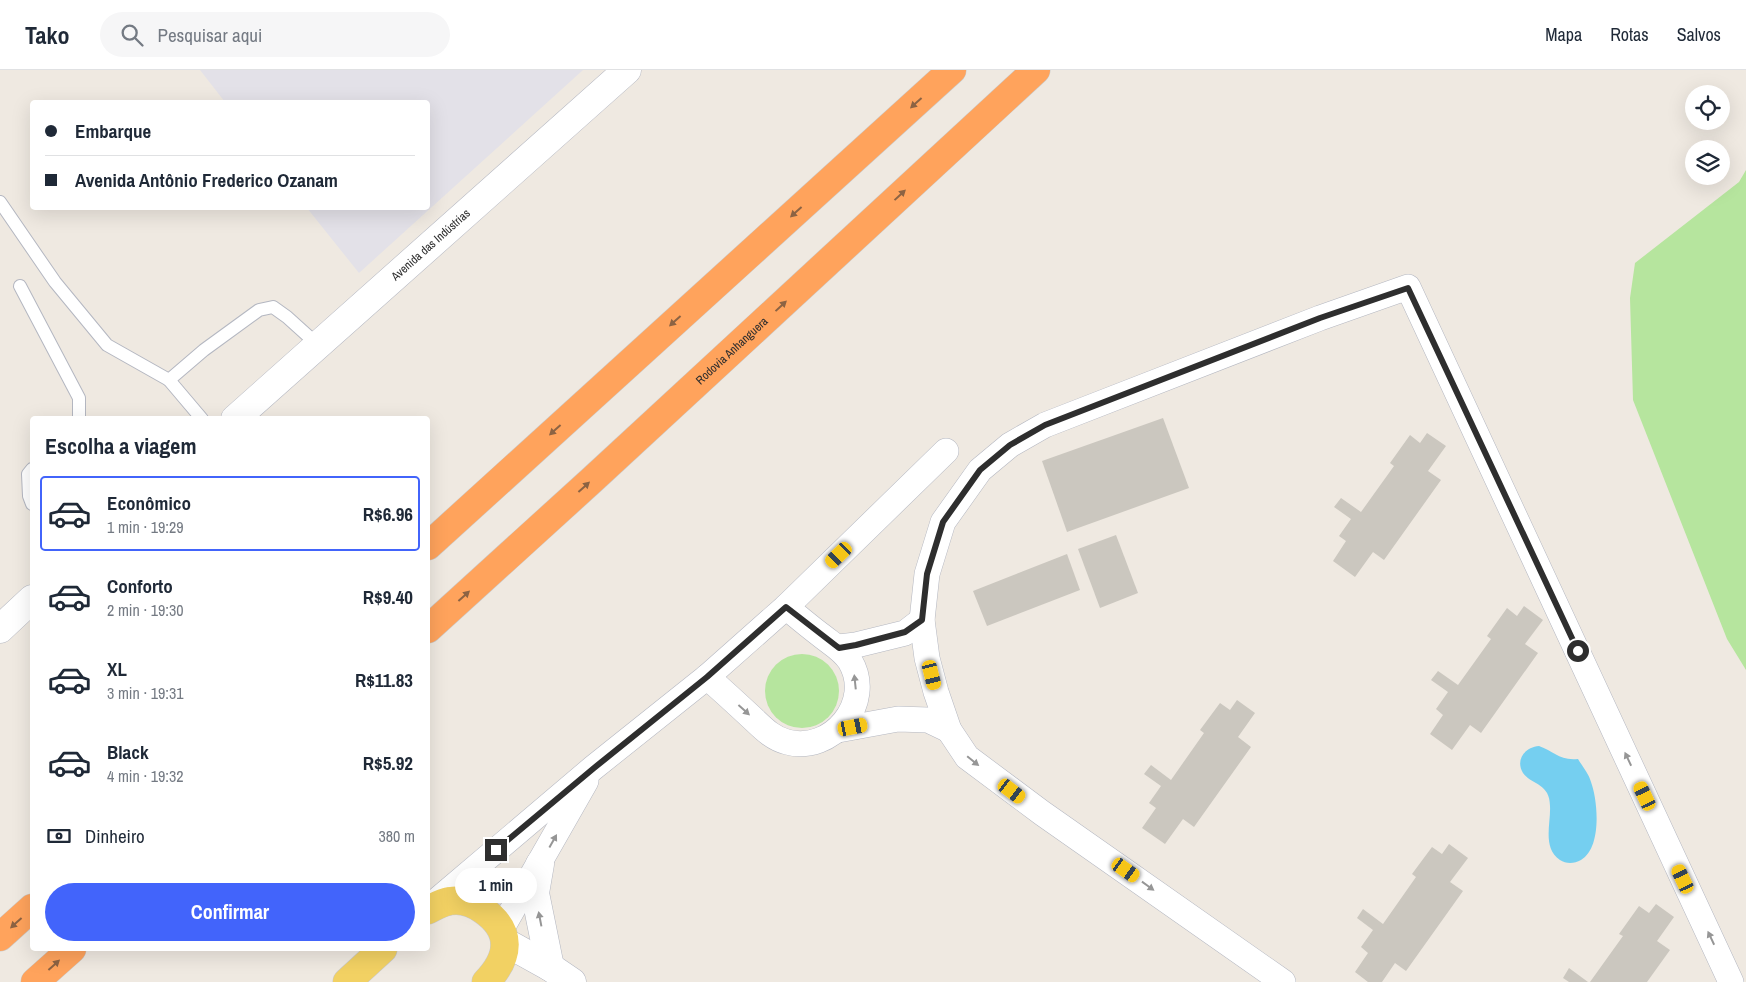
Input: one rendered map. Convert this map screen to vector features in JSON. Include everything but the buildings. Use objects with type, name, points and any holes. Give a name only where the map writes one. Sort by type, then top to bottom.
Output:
[{"type":"highway","points":[[430,544],[952,70]]},
{"type":"highway","name":"Rodovia Anhanguera","points":[[430,626],[593,479],[1036,70]]},
{"type":"highway","points":[[0,938],[30,910]]},
{"type":"highway","points":[[36,982],[70,951]]},
{"type":"main road","points":[[430,908],[450,901],[472,903],[489,914],[504,935],[504,953],[495,973],[486,982]]},
{"type":"main road","points":[[353,979],[381,951]]},
{"type":"street","name":"Avenida das Indústrias","points":[[238,416],[627,70]]},
{"type":"street","points":[[1283,982],[1042,813],[967,757],[949,730],[927,658],[922,620],[927,574],[943,522],[980,470],[1010,445],[1054,422],[1320,318],[1408,288],[1731,982]]},
{"type":"street","points":[[430,907],[594,768],[707,677],[786,607],[946,451]]},
{"type":"street","points":[[0,629],[30,601]]},
{"type":"street","points":[[707,677],[770,734],[786,742],[805,744],[823,740],[838,730],[850,715],[856,698],[856,679],[850,662],[839,648],[786,607]]},
{"type":"street","points":[[839,648],[905,632],[922,620]]},
{"type":"street","points":[[838,730],[898,719],[928,720],[949,730]]},
{"type":"street","points":[[561,975],[504,935],[540,864],[594,768]]},
{"type":"street","points":[[540,864],[535,894],[561,975]]},
{"type":"lane","points":[[0,202],[55,282],[107,345],[169,380],[199,416]]},
{"type":"lane","points":[[20,286],[78,398],[78,416]]},
{"type":"lane","points":[[169,380],[204,350],[260,310],[273,307],[318,345]]},
{"type":"lane","points":[[30,472],[28,474],[30,499]]},
{"type":"shaded area","points":[[200,70],[583,70],[430,209],[430,100],[223,100]]},
{"type":"shaded area","points":[[309,210],[429,210],[359,273]]},
{"type":"green space","points":[[1746,170],[1746,670],[1727,639],[1633,400],[1630,298],[1635,263],[1739,182]]},
{"type":"green space","points":[[802,654],[823,660],[833,670],[839,691],[833,712],[823,722],[802,728],[781,722],[771,712],[765,691],[771,670],[781,660]]},
{"type":"water","points":[[1539,746],[1566,759],[1578,759],[1591,782],[1596,812],[1595,835],[1588,854],[1576,862],[1565,862],[1554,855],[1549,842],[1549,798],[1540,785],[1526,777],[1521,768],[1520,763],[1523,755],[1529,749]]},
{"type":"route","points":[[496,850],[707,677],[786,607],[839,648],[905,632],[922,620],[927,574],[943,522],[980,470],[1010,445],[1045,425],[1320,318],[1408,288],[1578,651]]}]
